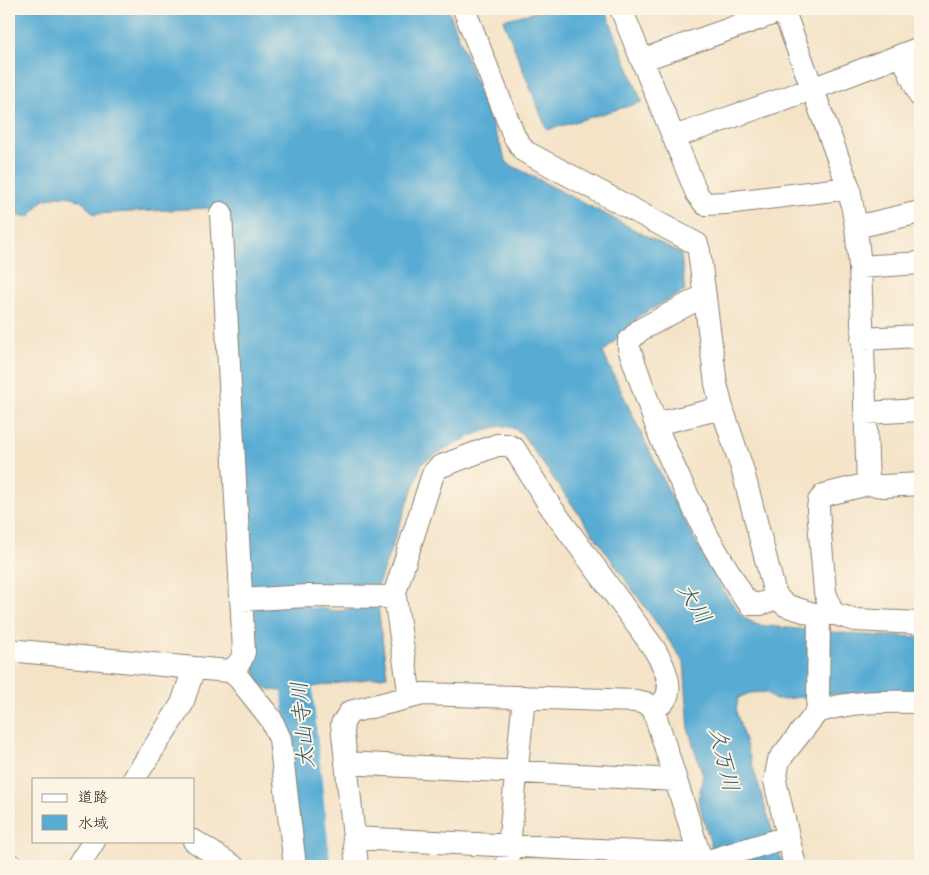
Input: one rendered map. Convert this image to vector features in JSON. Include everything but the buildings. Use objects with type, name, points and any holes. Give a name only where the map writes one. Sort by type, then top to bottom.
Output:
[{"type":"street","points":[[464,9],[514,136],[524,151],[697,244],[716,384],[742,468],[774,590],[778,598],[785,605],[823,617],[920,623]]},
{"type":"street","points":[[621,9],[697,194],[705,204],[848,188]]},
{"type":"street","points":[[642,60],[784,9],[848,188],[856,227],[860,268],[868,484]]},
{"type":"street","points":[[674,137],[911,52],[920,96]]},
{"type":"street","points":[[856,227],[920,212]]},
{"type":"street","points":[[221,213],[244,652],[242,660],[237,667],[228,671]]},
{"type":"street","points":[[860,268],[920,263]]},
{"type":"street","points":[[705,295],[640,330],[629,340],[629,348],[660,436],[709,539],[743,596],[750,604],[760,604],[778,598]]},
{"type":"street","points":[[862,339],[920,336]]},
{"type":"street","points":[[664,422],[722,408]]},
{"type":"street","points":[[865,412],[920,410]]},
{"type":"street","points":[[410,698],[395,597],[433,474],[439,467],[497,445],[507,445],[514,448],[550,506],[661,660],[668,685],[667,694],[663,702],[653,708]]},
{"type":"street","points":[[794,866],[783,838],[775,780],[779,760],[818,707],[825,592],[819,502],[824,495],[868,484],[884,486],[920,484]]},
{"type":"street","points":[[241,600],[307,596],[395,597]]},
{"type":"street","points":[[9,651],[228,671],[237,676],[271,718],[280,739],[295,866]]},
{"type":"street","points":[[135,778],[182,704],[194,668]]},
{"type":"street","points":[[357,866],[342,724],[350,712],[423,694],[636,701],[645,703],[653,708],[705,861]]},
{"type":"street","points":[[508,856],[524,697]]},
{"type":"street","points":[[818,707],[920,702]]},
{"type":"street","points":[[346,763],[676,780]]},
{"type":"street","points":[[354,838],[508,856],[705,861],[783,838]]},
{"type":"street","points":[[78,866],[93,842]]},
{"type":"street","points":[[195,842],[233,866]]},
{"type":"water","points":[[9,9],[448,9],[507,163],[681,254],[685,291],[640,315],[603,353],[672,498],[726,595],[743,617],[757,625],[864,635],[920,637],[920,694],[828,694],[775,700],[766,692],[750,693],[738,698],[736,711],[783,866],[717,866],[698,800],[703,776],[689,731],[684,662],[522,434],[516,430],[504,426],[486,430],[438,453],[422,463],[377,588],[306,591],[304,582],[276,584],[273,591],[249,592],[225,207],[94,214],[84,203],[73,197],[59,196],[43,200],[30,216],[9,217]]},
{"type":"water","points":[[547,9],[605,9],[642,102],[547,130],[503,20]]},
{"type":"water","points":[[305,603],[307,609],[317,608],[337,611],[378,606],[387,676],[285,691],[271,690],[262,685],[257,678],[255,669],[252,648],[251,609]]},
{"type":"waterway","name":"太山寺川","points":[[292,583],[298,699],[315,866]]},
{"type":"water label","name":"大川","points":[[695,603]]},
{"type":"water label","name":"久万川","points":[[725,759]]}]
